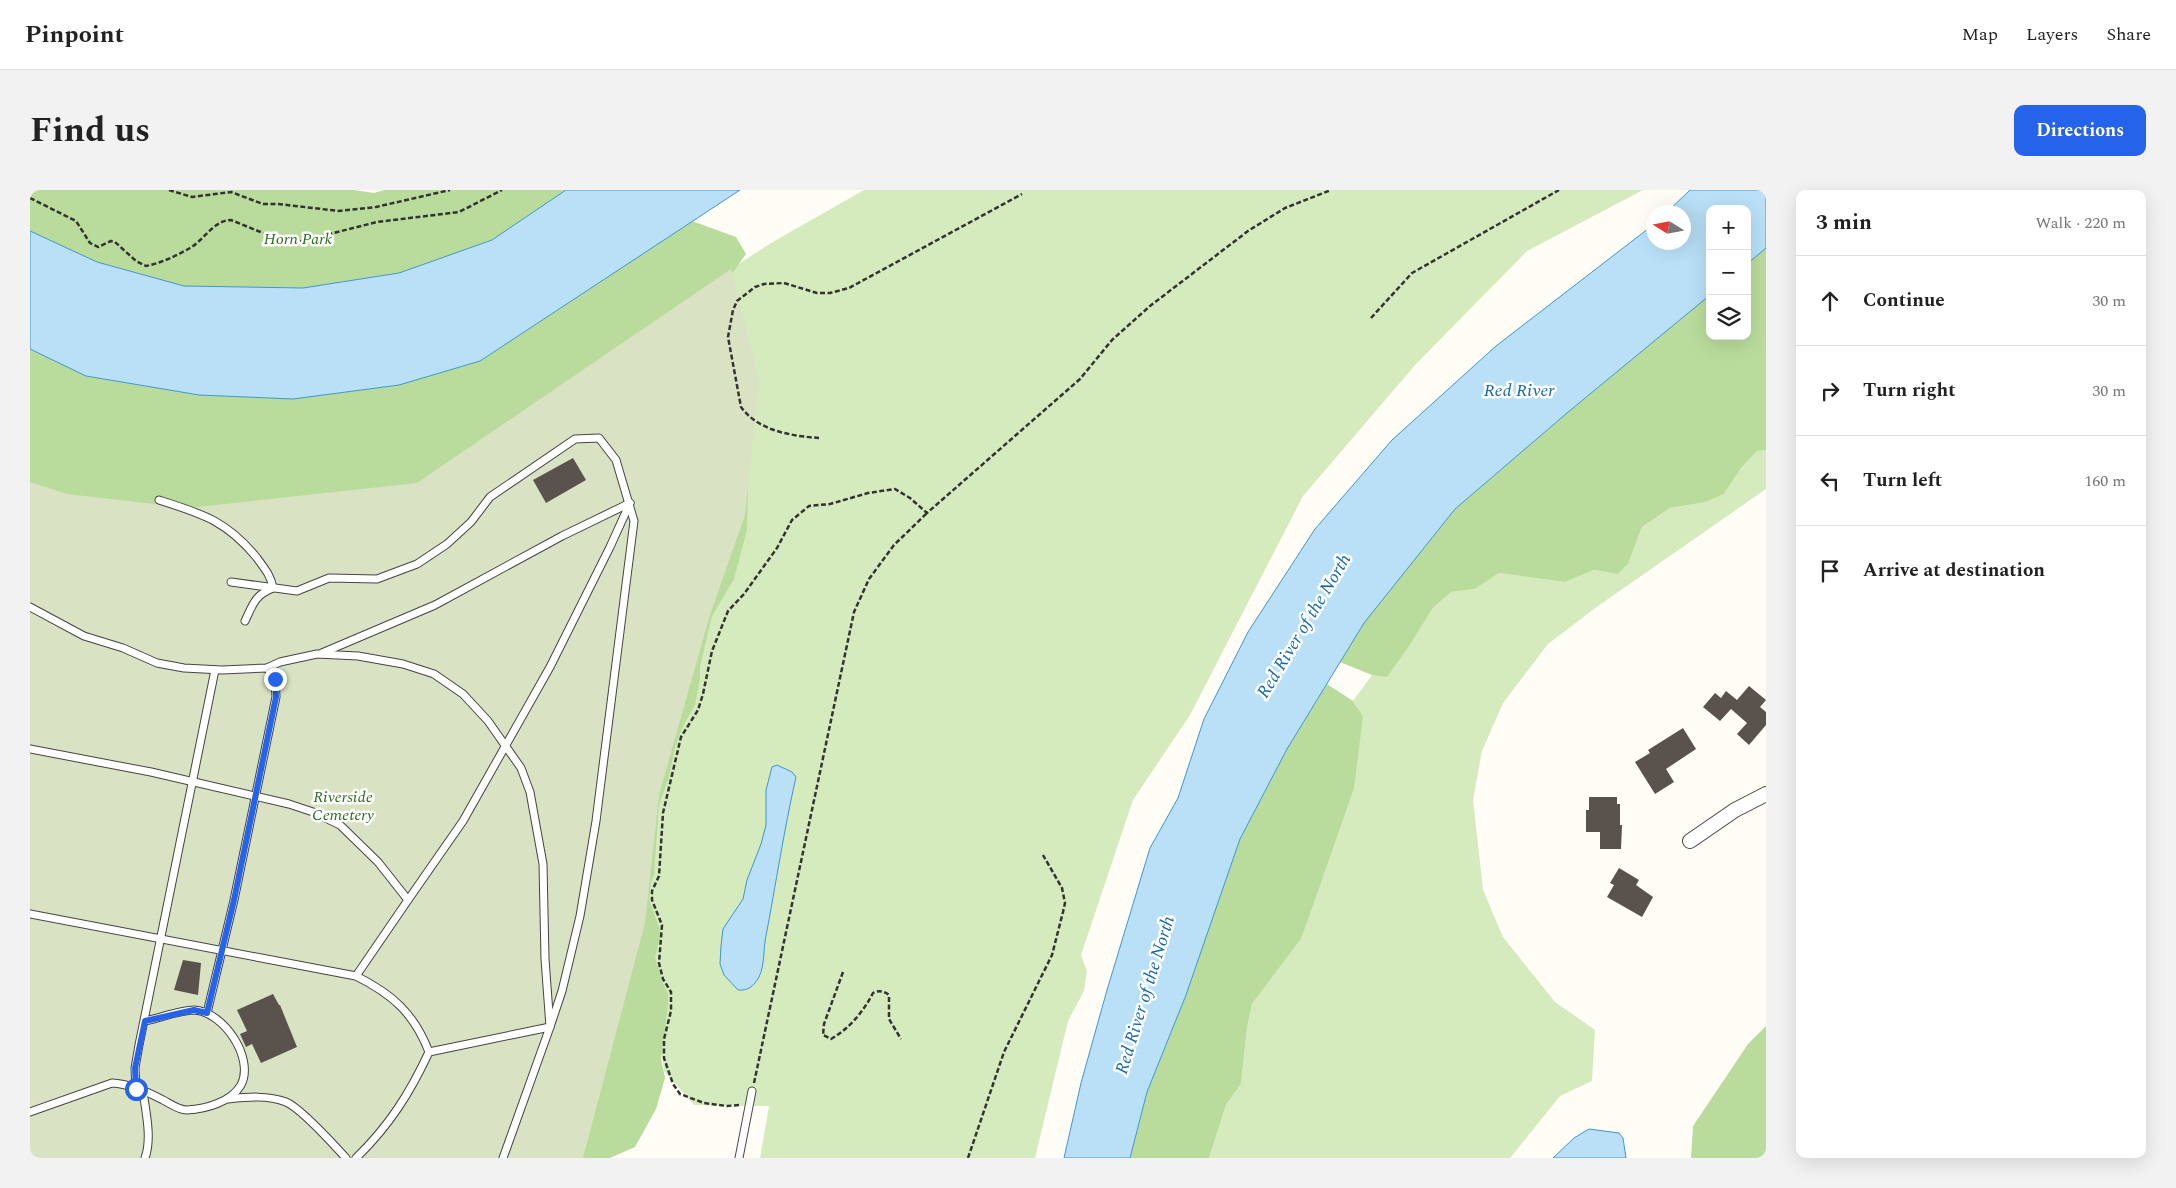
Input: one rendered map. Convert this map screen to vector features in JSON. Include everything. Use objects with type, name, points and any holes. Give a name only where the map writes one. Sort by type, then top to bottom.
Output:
[{"type":"street","points":[[1690,841],[1735,810],[1766,794]]},
{"type":"lane","points":[[231,582],[297,591],[329,578],[377,579],[417,564],[446,544],[471,522],[490,497],[576,439],[599,438],[616,460],[634,521],[596,820],[580,916],[562,990],[503,1158]]},
{"type":"lane","points":[[159,500],[192,510],[225,526],[248,547],[272,577],[273,588]]},
{"type":"lane","points":[[30,607],[84,636],[123,648],[156,663],[184,668],[215,670],[267,668],[280,662],[328,651],[434,605],[562,536],[630,503]]},
{"type":"lane","points":[[356,976],[463,820],[506,746],[550,668],[630,503]]},
{"type":"lane","points":[[245,621],[256,599],[262,593],[273,588]]},
{"type":"lane","points":[[317,654],[358,656],[394,662],[434,674],[463,694],[488,721],[521,768],[530,792],[543,864],[545,959],[550,1027]]},
{"type":"lane","points":[[207,1013],[276,697],[275,679],[267,668]]},
{"type":"lane","points":[[136,1089],[135,1068],[215,670]]},
{"type":"lane","points":[[30,749],[193,782],[289,804],[313,812],[340,825],[378,862],[408,900]]},
{"type":"lane","points":[[30,914],[356,976],[376,986],[396,1000],[410,1018],[429,1052]]},
{"type":"lane","points":[[145,1021],[194,1010],[211,1014],[227,1029],[241,1050],[244,1068],[241,1084],[228,1099]]},
{"type":"lane","points":[[429,1052],[550,1027]]},
{"type":"lane","points":[[356,1158],[395,1114],[411,1089],[429,1052]]},
{"type":"lane","points":[[30,1112],[112,1082],[123,1083],[177,1108],[186,1110],[202,1108],[228,1099],[251,1097],[287,1102],[301,1112],[346,1158]]},
{"type":"lane","points":[[739,1158],[752,1091]]},
{"type":"lane","points":[[143,1092],[147,1120],[148,1152],[145,1158]]},
{"type":"path","points":[[169,190],[192,197],[231,192],[263,204],[339,211],[376,207],[450,190]]},
{"type":"path","points":[[30,198],[76,221],[90,243],[98,247],[115,242],[136,261],[146,266],[191,248],[225,220],[231,220],[290,244],[378,222],[459,212],[502,190]]},
{"type":"path","points":[[752,1091],[854,612],[869,578],[894,544],[1080,379],[1112,340],[1150,306],[1248,231],[1285,208],[1331,190]]},
{"type":"path","points":[[1370,318],[1412,274],[1559,190]]},
{"type":"path","points":[[819,438],[802,437],[773,430],[747,416],[740,407],[728,337],[733,310],[737,301],[755,287],[764,284],[784,283],[817,293],[830,293],[849,288],[977,221],[1022,194]]},
{"type":"path","points":[[750,1104],[727,1106],[694,1100],[680,1094],[673,1084],[664,1058],[664,1039],[671,1011],[671,992],[663,979],[659,953],[663,937],[662,925],[652,900],[652,891],[659,876],[663,813],[678,745],[698,710],[712,651],[728,611],[744,594],[777,548],[792,520],[809,506],[830,504],[868,493],[895,489],[910,498],[927,513]]},
{"type":"path","points":[[968,1158],[1004,1052],[1052,956],[1063,912],[1065,903],[1062,888],[1043,855]]},
{"type":"path","points":[[843,972],[824,1024],[823,1035],[830,1039],[836,1036],[855,1020],[864,1009],[873,992],[877,991],[888,995],[889,1019],[901,1039]]},
{"type":"green space","name":"Horn Park","points":[[30,190],[354,190],[374,193],[384,190],[566,190],[492,240],[399,273],[303,288],[184,286],[97,262],[30,231]]},
{"type":"green space","points":[[864,190],[1643,190],[1527,251],[1416,364],[1303,496],[1190,715],[1133,800],[1081,955],[1087,971],[1084,991],[1068,1021],[1035,1158],[760,1158],[769,1106],[694,1105],[664,1071],[645,923],[659,795],[731,269],[771,243]]},
{"type":"green space","points":[[692,221],[736,237],[746,254],[729,278],[749,447],[747,530],[734,579],[712,616],[700,667],[700,679],[695,705],[682,728],[675,748],[669,777],[659,805],[654,875],[651,882],[649,899],[661,933],[655,957],[668,994],[661,1059],[665,1078],[656,1109],[635,1147],[610,1158],[548,1158],[475,473],[30,555],[30,349],[86,376],[199,395],[293,399],[399,385],[480,361]]},
{"type":"green space","points":[[1766,248],[1766,450],[1757,451],[1741,468],[1724,494],[1706,502],[1670,508],[1642,527],[1628,564],[1618,574],[1594,570],[1565,582],[1499,573],[1475,589],[1451,592],[1433,608],[1387,677],[1372,675],[1340,662],[1364,623],[1455,509],[1567,413],[1706,298],[1706,340],[1751,340],[1751,261]]},
{"type":"green space","name":"Riverside Cemetery","points":[[731,269],[759,379],[745,515],[709,618],[659,795],[645,923],[583,1158],[30,1158],[30,482],[67,494],[189,508],[417,483]]},
{"type":"green space","points":[[1766,450],[1766,489],[1598,606],[1548,644],[1503,703],[1482,751],[1473,800],[1483,890],[1503,937],[1555,1002],[1595,1030],[1592,1081],[1560,1096],[1510,1158],[1209,1158],[1226,1105],[1241,1084],[1247,1028],[1252,1004],[1301,939],[1358,741],[1363,716],[1353,701],[1372,675],[1387,676],[1408,648],[1433,608],[1451,592],[1475,589],[1499,573],[1565,582],[1594,570],[1618,574],[1628,564],[1642,527],[1670,508],[1706,502],[1724,494],[1741,468],[1757,451]]},
{"type":"green space","points":[[1327,684],[1353,701],[1363,716],[1354,788],[1301,939],[1252,1004],[1247,1028],[1241,1084],[1226,1105],[1209,1158],[1130,1158],[1147,1092],[1186,995],[1240,839],[1287,749]]},
{"type":"green space","points":[[1766,1026],[1766,1158],[1691,1158],[1693,1126],[1748,1044]]},
{"type":"water","points":[[566,190],[740,190],[480,361],[399,385],[293,399],[199,395],[86,376],[30,349],[30,231],[97,262],[184,286],[303,288],[399,273],[492,240]]},
{"type":"water","name":"Red River","points":[[1690,190],[1766,190],[1766,248],[1751,261],[1751,205],[1706,205],[1706,298],[1567,413],[1455,509],[1364,623],[1287,749],[1240,839],[1186,995],[1147,1092],[1130,1158],[1064,1158],[1081,1083],[1150,848],[1178,798],[1204,719],[1248,632],[1315,529],[1392,440],[1496,346],[1646,230],[1646,250],[1691,250],[1691,205],[1674,205]]},
{"type":"water","points":[[777,765],[792,772],[796,777],[780,856],[761,972],[753,985],[745,990],[738,990],[724,975],[720,964],[723,929],[743,899],[747,880],[766,825],[766,790],[772,767]]},
{"type":"water","points":[[1589,1129],[1619,1133],[1623,1138],[1626,1158],[1553,1158],[1574,1138]]},
{"type":"building","points":[[573,458],[586,480],[546,503],[533,480]]},
{"type":"building","points":[[1749,686],[1766,700],[1760,707],[1766,712],[1766,725],[1749,745],[1737,734],[1747,723],[1731,709],[1720,721],[1703,707],[1715,693],[1721,698],[1726,691],[1737,700]]},
{"type":"building","points":[[1683,728],[1696,749],[1666,769],[1674,782],[1655,794],[1635,762],[1650,753],[1648,750]]},
{"type":"building","points":[[1589,797],[1617,797],[1617,804],[1620,804],[1620,825],[1622,825],[1621,849],[1600,849],[1600,832],[1586,832],[1586,810],[1589,810]]},
{"type":"building","points":[[1619,868],[1639,880],[1636,885],[1653,897],[1642,917],[1607,897],[1614,885],[1610,883]]},
{"type":"building","points":[[183,960],[201,963],[198,995],[174,990]]},
{"type":"building","points":[[273,994],[280,1005],[297,1047],[261,1063],[252,1044],[246,1047],[240,1034],[247,1031],[237,1010]]},
{"type":"route","points":[[136,1089],[135,1068],[145,1021],[194,1010],[207,1013],[234,900],[276,697],[275,679]]},
{"type":"water label","name":"Red River of the North","points":[[1304,626]]},
{"type":"water label","name":"Red River of the North","points":[[1145,995]]}]
